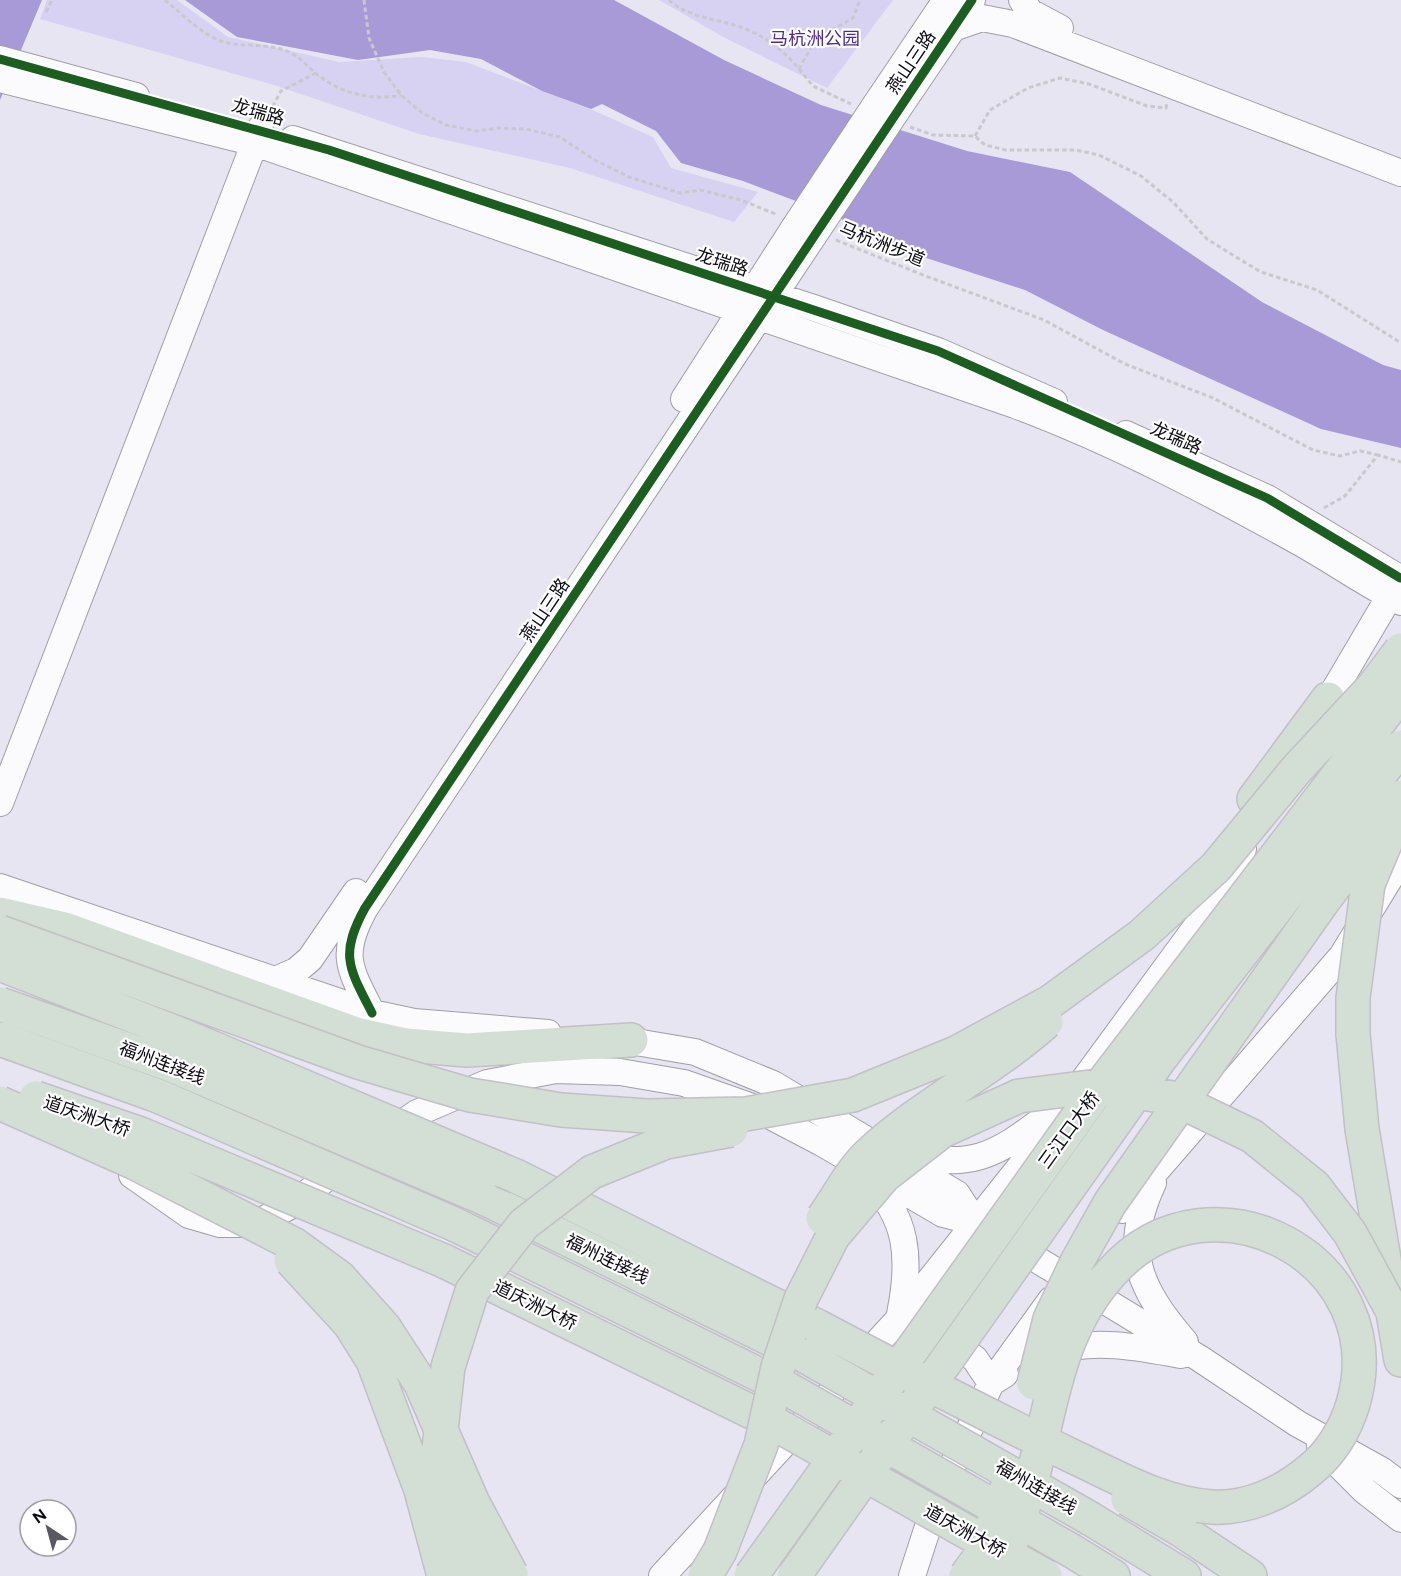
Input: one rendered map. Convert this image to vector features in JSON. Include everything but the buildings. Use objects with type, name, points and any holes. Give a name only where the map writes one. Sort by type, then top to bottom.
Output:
[{"type":"highway","points":[[478,1576],[454,1527],[439,1448],[448,1367],[472,1291],[524,1224],[592,1172],[666,1142],[844,1107],[956,1053],[1050,1002],[1142,935],[1216,867],[1296,770],[1374,686],[1401,650]]},
{"type":"highway","name":"三江口大桥","points":[[751,1576],[1092,1097],[1401,693]]},
{"type":"highway","points":[[790,1371],[790,1294],[820,1223],[868,1156],[926,1107],[1030,1036],[1115,961],[1208,861],[1328,699]]},
{"type":"highway","name":"三江口大桥","points":[[794,1576],[1159,1060],[1401,747]]},
{"type":"highway","points":[[966,1576],[982,1554],[1007,1492],[1050,1319],[1078,1260],[1124,1184],[1321,904],[1401,797]]},
{"type":"highway","points":[[1401,812],[1368,884],[1353,998],[1353,1034],[1362,1130],[1401,1360]]},
{"type":"highway","points":[[0,914],[65,929],[356,1034],[406,1045],[467,1050],[631,1040]]},
{"type":"highway","points":[[0,932],[358,1062],[470,1095],[561,1110],[647,1116],[746,1114],[844,1107]]},
{"type":"highway","points":[[0,964],[183,1035],[518,1177],[818,1326],[982,1396],[1250,1576]]},
{"type":"highway","name":"福州连接线","points":[[0,1004],[171,1065],[484,1198],[790,1371],[1113,1576]]},
{"type":"highway","name":"福州连接线","points":[[0,1039],[158,1096],[790,1371],[1091,1519],[1184,1576]]},
{"type":"highway","name":"道庆洲大桥","points":[[0,1086],[141,1134],[444,1261],[768,1420],[1045,1576]]},
{"type":"highway","points":[[705,1576],[720,1551],[790,1371],[801,1299],[833,1236],[884,1176],[942,1131],[1019,1096],[1098,1086],[1173,1098],[1252,1136],[1314,1186],[1350,1233],[1391,1308]]},
{"type":"highway","points":[[0,1104],[133,1162],[295,1245],[339,1277],[384,1327],[421,1384],[473,1503],[513,1576]]},
{"type":"highway","points":[[220,1207],[290,1258],[350,1324],[373,1361],[421,1490],[444,1576]]},
{"type":"highway","points":[[982,1396],[1003,1423],[1023,1432],[1033,1437],[1044,1442],[1104,1471],[1164,1497],[1214,1507],[1243,1504],[1270,1496],[1298,1481],[1320,1462],[1337,1440],[1350,1414],[1359,1384],[1360,1355],[1355,1325],[1331,1280],[1314,1262],[1270,1233],[1212,1224],[1177,1229],[1144,1244],[1112,1271],[1086,1305],[1056,1371],[1041,1440],[1038,1452],[1033,1475],[1013,1541],[996,1576]]},
{"type":"street","name":"燕山三路","points":[[372,1013],[353,977],[349,960],[348,944],[365,908],[883,112],[946,0]]},
{"type":"street","name":"燕山三路","points":[[883,112],[953,28],[972,0]]},
{"type":"street","points":[[1022,0],[1030,12],[1047,23],[1401,161]]},
{"type":"street","points":[[953,28],[982,18],[1013,24],[1401,173]]},
{"type":"street","name":"龙瑞路","points":[[0,59],[29,77],[258,136],[765,293],[938,351],[1185,460],[1304,519],[1398,586]]},
{"type":"street","name":"龙瑞路","points":[[0,79],[29,77]]},
{"type":"street","points":[[0,803],[258,136]]},
{"type":"street","name":"龙瑞路","points":[[258,136],[751,315],[1016,405],[1071,427],[1398,586]]},
{"type":"street","name":"燕山三路","points":[[273,981],[296,971],[318,950],[751,315]]},
{"type":"street","points":[[662,1576],[899,1319],[1020,1167],[1210,908],[1328,699],[1398,586]]},
{"type":"street","points":[[912,1576],[937,1499],[982,1396],[1066,1279],[1166,1157],[1342,956],[1401,860]]},
{"type":"street","points":[[0,887],[372,1013],[414,1022],[631,1040],[695,1052],[773,1084],[844,1107],[862,1135],[957,1194],[975,1222]]},
{"type":"street","points":[[862,1135],[926,1159],[958,1162],[992,1154],[1017,1140],[1047,1117],[1098,1061]]},
{"type":"street","points":[[0,1104],[56,1128],[112,1161],[189,1215],[220,1224],[255,1224],[292,1205],[352,1158],[417,1113],[488,1083],[556,1070],[620,1071],[684,1083],[755,1108],[832,1149],[943,1214],[975,1222],[1199,1358],[1298,1424],[1381,1470],[1401,1485]]},
{"type":"street","points":[[832,1149],[844,1107]]},
{"type":"street","points":[[832,1149],[881,1190],[897,1218],[906,1252],[905,1286],[899,1319]]},
{"type":"street","points":[[1166,1157],[1145,1200],[1137,1232],[1138,1264],[1146,1290],[1162,1315],[1199,1358]]},
{"type":"street","points":[[899,1319],[932,1328],[975,1359],[982,1396]]},
{"type":"street","points":[[982,1396],[1025,1361],[1062,1349],[1100,1345],[1141,1347],[1199,1358]]},
{"type":"street","points":[[1298,1424],[1365,1491],[1401,1519]]},
{"type":"path","points":[[46,12],[52,0]]},
{"type":"path","points":[[165,0],[190,22],[221,42],[255,44],[287,51],[316,73],[357,95],[380,98],[401,95]]},
{"type":"path","points":[[669,0],[689,14],[747,29],[784,51],[813,86],[883,112],[933,135],[975,136],[985,145],[1006,150],[1076,150],[1099,155],[1142,176],[1173,202],[1207,238],[1226,251],[1261,272],[1317,290],[1401,343]]},
{"type":"path","points":[[799,69],[816,39],[853,18],[860,0]]},
{"type":"path","points":[[258,136],[280,91],[316,73]]},
{"type":"path","points":[[975,136],[990,110],[1028,88],[1060,78],[1089,84],[1147,105],[1166,108],[1174,86]]},
{"type":"path","points":[[1304,519],[1345,496],[1378,455]]},
{"type":"green space","points":[[47,0],[177,0],[228,37],[339,62],[422,57],[466,62],[597,112],[653,137],[671,168],[758,192],[734,222],[570,168],[419,134],[274,85],[40,19]]},
{"type":"green space","name":"马杭洲公园","points":[[659,0],[893,0],[827,88],[725,38]]},
{"type":"shaded area","points":[[0,0],[42,0],[0,100]]},
{"type":"shaded area","points":[[185,0],[614,0],[724,60],[821,105],[967,151],[1070,172],[1262,302],[1383,365],[1401,370],[1401,448],[1321,429],[1103,330],[1025,290],[914,254],[833,215],[743,181],[681,163],[656,131],[602,104],[591,109],[542,91],[481,59],[430,50],[358,60],[237,37]]},
{"type":"cycle path","points":[[372,1013],[350,961],[352,938],[365,908],[972,0]]},
{"type":"cycle path","points":[[0,59],[329,150],[938,351],[1267,498],[1400,578]]}]
